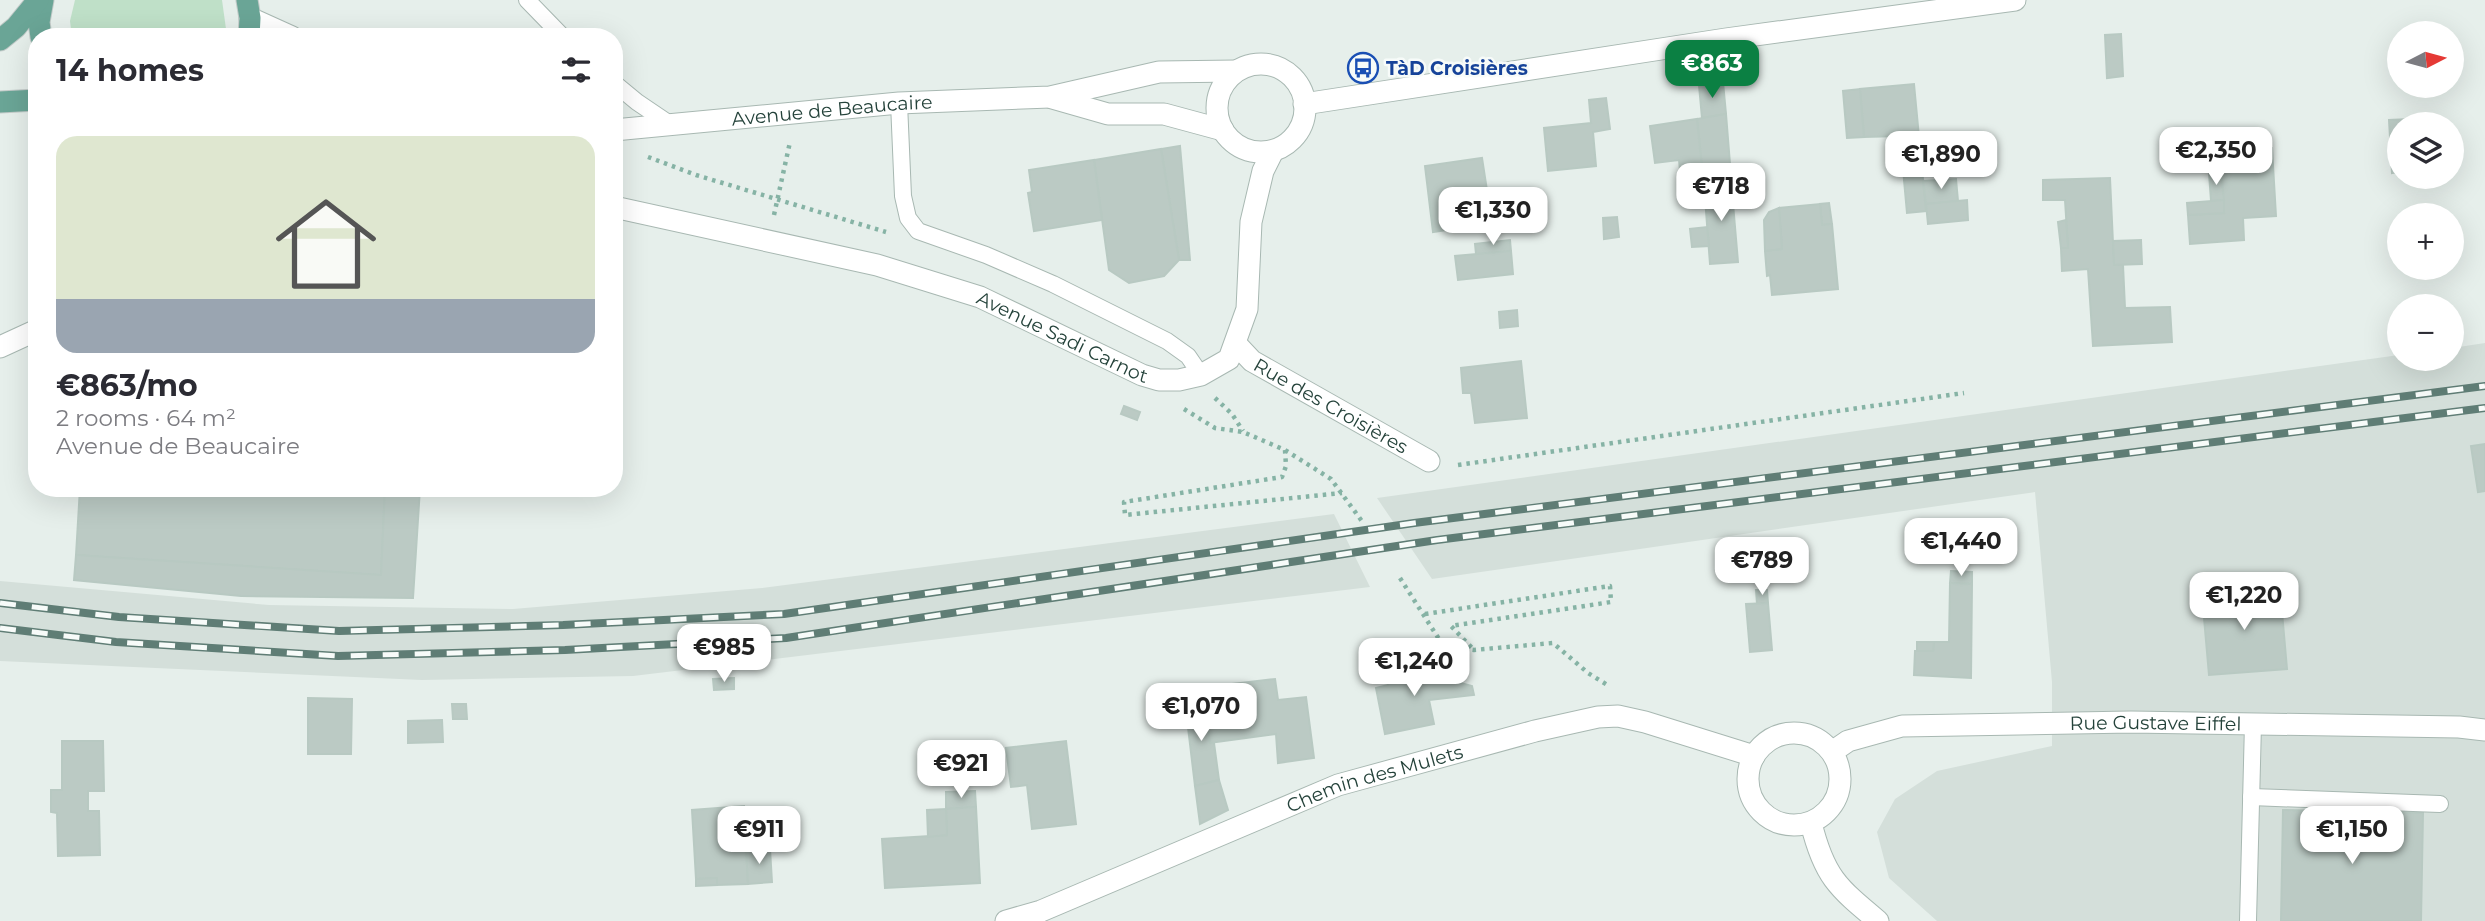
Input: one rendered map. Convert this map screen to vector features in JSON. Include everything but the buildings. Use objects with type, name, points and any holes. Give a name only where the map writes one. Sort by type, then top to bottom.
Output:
[{"type":"main road","points":[[40,0],[40,28]]},
{"type":"main road","points":[[0,40],[16,27],[40,0]]},
{"type":"main road","points":[[0,102],[28,100]]},
{"type":"street","points":[[1304,104],[1726,39],[2015,0]]},
{"type":"street","points":[[249,18],[272,28]]},
{"type":"street","points":[[1248,65],[1276,66],[1288,73],[1297,83],[1304,104],[1303,123],[1296,135],[1286,145],[1273,151],[1244,149],[1232,141],[1217,118],[1220,91],[1226,80],[1248,65]]},
{"type":"street","name":"Avenue de Beaucaire","points":[[623,129],[899,103],[1050,97],[1159,72],[1236,71]]},
{"type":"street","name":"Avenue de Beaucaire","points":[[1050,97],[1108,114],[1164,114],[1223,130]]},
{"type":"street","points":[[1201,375],[1229,359],[1236,344],[1247,309],[1251,222],[1263,171],[1273,151]]},
{"type":"street","name":"Avenue Sadi Carnot","points":[[623,209],[877,265],[980,297],[1142,375],[1159,380],[1179,380],[1201,375]]},
{"type":"street","points":[[0,347],[28,334]]},
{"type":"street","name":"Rue des Croisières","points":[[1236,344],[1252,361],[1429,461]]},
{"type":"street","name":"Chemin des Mulets","points":[[1006,921],[1042,916],[1338,785],[1535,731],[1598,717],[1618,716],[1645,722],[1754,756]]},
{"type":"street","name":"Rue Gustave Eiffel","points":[[1832,752],[1847,741],[1902,726],[2130,722],[2459,727],[2485,730]]},
{"type":"street","points":[[1799,733],[1811,736],[1832,752],[1840,779],[1838,793],[1823,816],[1811,823],[1783,824],[1770,819],[1759,810],[1748,784],[1749,769],[1754,756],[1773,738],[1799,733]]},
{"type":"street","points":[[1811,823],[1825,865],[1840,889],[1878,921]]},
{"type":"lane","points":[[527,0],[554,28]]},
{"type":"lane","points":[[623,90],[671,125]]},
{"type":"lane","points":[[899,103],[903,196],[908,218],[918,231]]},
{"type":"lane","name":"Avenue Sadi Carnot","points":[[918,231],[986,255],[1054,284],[1149,332],[1188,356],[1201,375]]},
{"type":"lane","points":[[2248,921],[2253,724]]},
{"type":"lane","points":[[2251,797],[2440,804]]},
{"type":"path","points":[[769,240],[797,112]]},
{"type":"path","points":[[638,153],[696,175],[892,233],[918,231]]},
{"type":"path","points":[[1201,375],[1213,396],[1232,414],[1243,432]]},
{"type":"path","points":[[1159,380],[1169,400],[1215,428],[1243,432],[1285,450],[1331,478],[1364,524]]},
{"type":"path","points":[[1429,461],[1454,465],[1964,393]]},
{"type":"path","points":[[1285,450],[1286,466],[1282,477],[1124,502],[1125,515],[1342,493]]},
{"type":"path","points":[[1401,578],[1444,647],[1474,650],[1553,643],[1617,694]]},
{"type":"path","points":[[1425,614],[1610,586],[1611,602],[1451,626],[1474,650]]},
{"type":"shaded area","points":[[2485,343],[2485,921],[1937,921],[1889,878],[1877,832],[1895,799],[1937,771],[2052,746],[2052,682],[2035,492],[1432,579],[1377,498],[2387,357],[2387,371],[2464,371],[2464,346]]},
{"type":"shaded area","points":[[1334,514],[1370,587],[633,676],[422,680],[0,661],[0,581],[269,605],[513,609],[762,588]]},
{"type":"green space","points":[[75,0],[222,0],[226,28],[71,28]]},
{"type":"railway","points":[[0,603],[119,617],[339,631],[563,625],[784,614],[1414,523],[2485,386]]},
{"type":"railway","points":[[0,628],[116,642],[338,656],[565,650],[786,638],[1437,540],[2485,408]]},
{"type":"place","name":"TàD Croisières","points":[[1363,68]]}]
